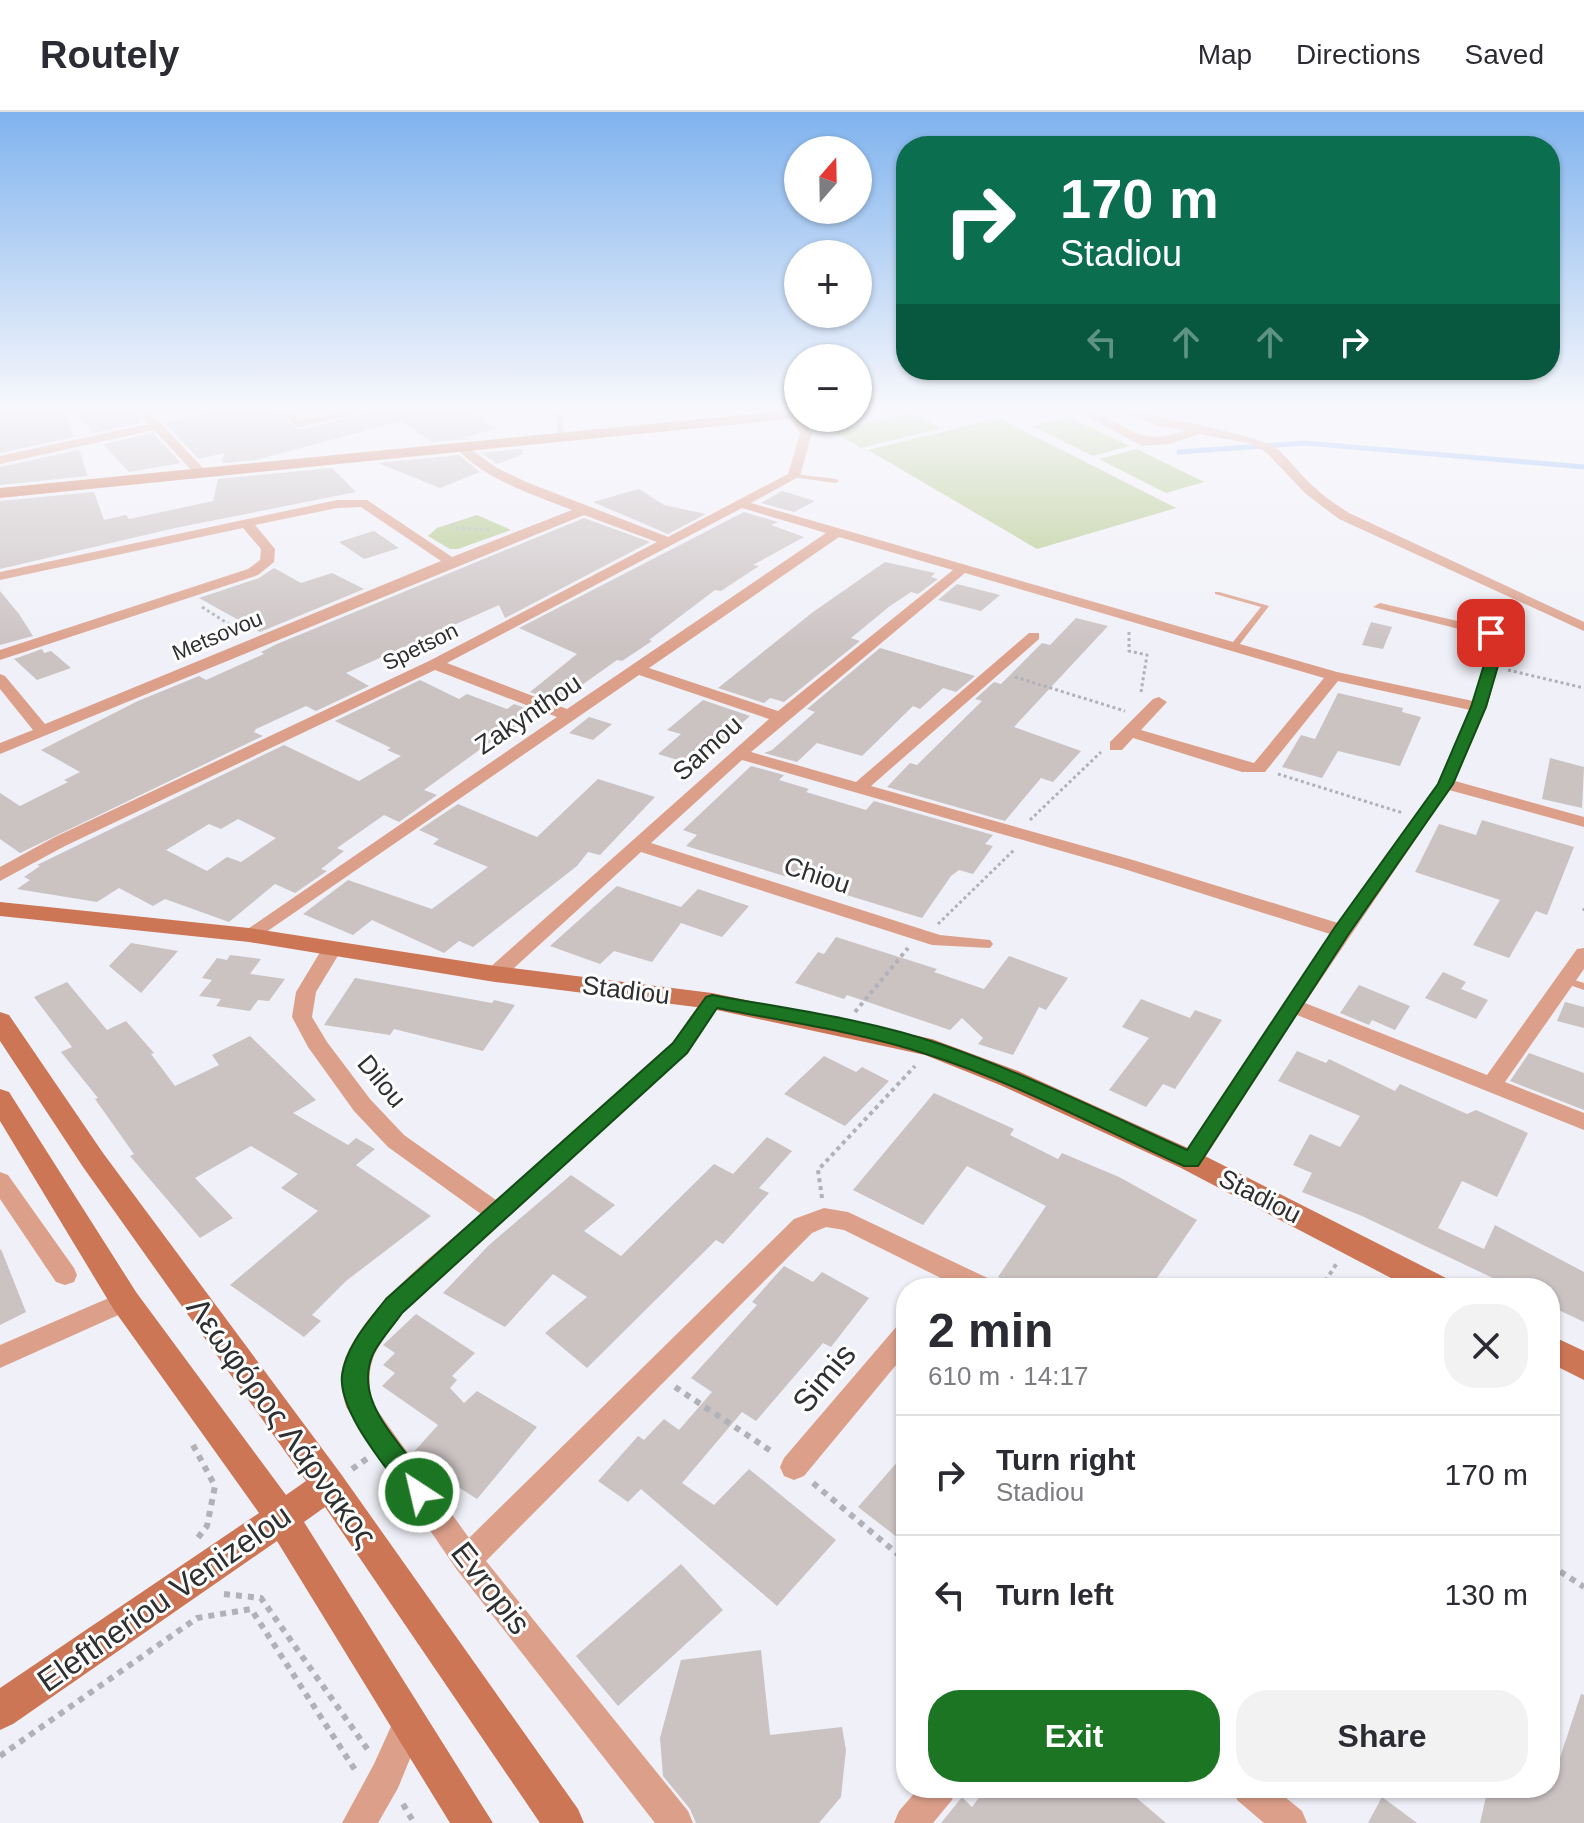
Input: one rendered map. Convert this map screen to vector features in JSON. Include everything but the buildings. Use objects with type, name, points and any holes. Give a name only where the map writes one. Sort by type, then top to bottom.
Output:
[{"type":"street","points":[[0,493],[21,491]]},
{"type":"street","points":[[540,491],[667,541]]},
{"type":"street","name":"Spetson","points":[[0,875],[59,842],[434,664],[765,491]]},
{"type":"street","points":[[1310,491],[1344,516],[1584,627]]},
{"type":"street","points":[[0,576],[337,504],[363,503],[451,562]]},
{"type":"street","points":[[740,504],[834,534],[1334,676],[1479,707]]},
{"type":"street","name":"Metsovou","points":[[0,749],[584,510]]},
{"type":"street","points":[[0,655],[234,580],[267,562],[268,549],[248,525]]},
{"type":"street","name":"Zakynthou","points":[[249,935],[834,534]]},
{"type":"street","name":"Samou","points":[[495,974],[780,717],[962,569]]},
{"type":"street","points":[[1191,1161],[1342,931],[1445,784],[1479,707],[1498,642],[1491,633],[1380,607]]},
{"type":"street","points":[[859,788],[1034,636]]},
{"type":"street","points":[[434,664],[570,716]]},
{"type":"street","points":[[639,670],[780,717]]},
{"type":"street","points":[[1130,732],[1248,768],[1259,768],[1334,676]]},
{"type":"street","points":[[0,679],[43,732]]},
{"type":"street","points":[[1116,746],[1159,702]]},
{"type":"street","points":[[739,754],[1023,834],[1342,931]]},
{"type":"street","points":[[1445,784],[1584,822]]},
{"type":"street","name":"Chiou","points":[[638,845],[922,936],[983,944]]},
{"type":"street","name":"Stadiou","points":[[0,909],[249,935],[495,974],[712,1001],[843,1026],[932,1048],[1009,1078],[1191,1161],[1418,1278]]},
{"type":"street","name":"Dilou","points":[[332,949],[306,992],[302,1017],[319,1047],[362,1105],[396,1141],[496,1212]]},
{"type":"street","points":[[1491,1085],[1575,984],[1584,954]]},
{"type":"street","name":"Evropis","points":[[676,1823],[467,1560],[359,1407],[354,1376],[364,1347],[394,1306],[680,1048],[712,1001]]},
{"type":"street","points":[[1294,1006],[1584,1122]]},
{"type":"street","name":"Λεωφόρος Λάρνακος","points":[[0,1021],[93,1160],[329,1485],[564,1823]]},
{"type":"street","name":"Λεωφόρος Λάρνακος","points":[[0,1099],[125,1301],[281,1516],[473,1823]]},
{"type":"street","points":[[0,1181],[65,1275]]},
{"type":"street","points":[[467,1560],[803,1226],[824,1217],[848,1221],[946,1278]]},
{"type":"street","points":[[0,1357],[125,1301]]},
{"type":"street","name":"Simis","points":[[794,1467],[896,1346]]},
{"type":"street","points":[[1560,1353],[1584,1366]]},
{"type":"street","name":"Eleftheriou Venizelou","points":[[0,1711],[329,1485]]},
{"type":"street","points":[[373,1799],[409,1722]]},
{"type":"street","points":[[911,1823],[932,1798]]},
{"type":"street","points":[[1261,1798],[1290,1823]]},
{"type":"lane","points":[[1217,593],[1265,606],[1233,647]]},
{"type":"path","points":[[451,524],[458,528],[486,527],[510,539]]},
{"type":"path","points":[[185,596],[257,643]]},
{"type":"path","points":[[1130,617],[1129,651],[1147,655],[1141,695],[1159,702]]},
{"type":"path","points":[[1491,666],[1584,688]]},
{"type":"path","points":[[993,671],[1145,717]]},
{"type":"path","points":[[843,1026],[922,936],[1023,834],[1095,754],[1116,746]]},
{"type":"path","points":[[1259,768],[1420,819]]},
{"type":"path","points":[[824,1217],[818,1170],[932,1048]]},
{"type":"path","points":[[654,1373],[794,1467],[896,1553]]},
{"type":"path","points":[[188,1435],[215,1486],[207,1526],[194,1544]]},
{"type":"path","points":[[1560,1571],[1584,1587]]},
{"type":"path","points":[[218,1593],[261,1598],[373,1799]]},
{"type":"path","points":[[0,1756],[197,1618],[251,1609],[373,1799],[414,1823]]},
{"type":"path","points":[[128,1654],[192,1611]]},
{"type":"green space","points":[[938,491],[1142,491],[1176,508],[1037,549]]},
{"type":"green space","points":[[477,515],[511,530],[458,549],[450,549],[428,536],[437,528]]},
{"type":"route","points":[[419,1492],[359,1407],[354,1376],[364,1347],[394,1306],[680,1048],[701,1022],[712,1001],[856,1029],[932,1048],[1009,1078],[1191,1161],[1342,931],[1445,784],[1479,707],[1498,642],[1491,633]]}]
